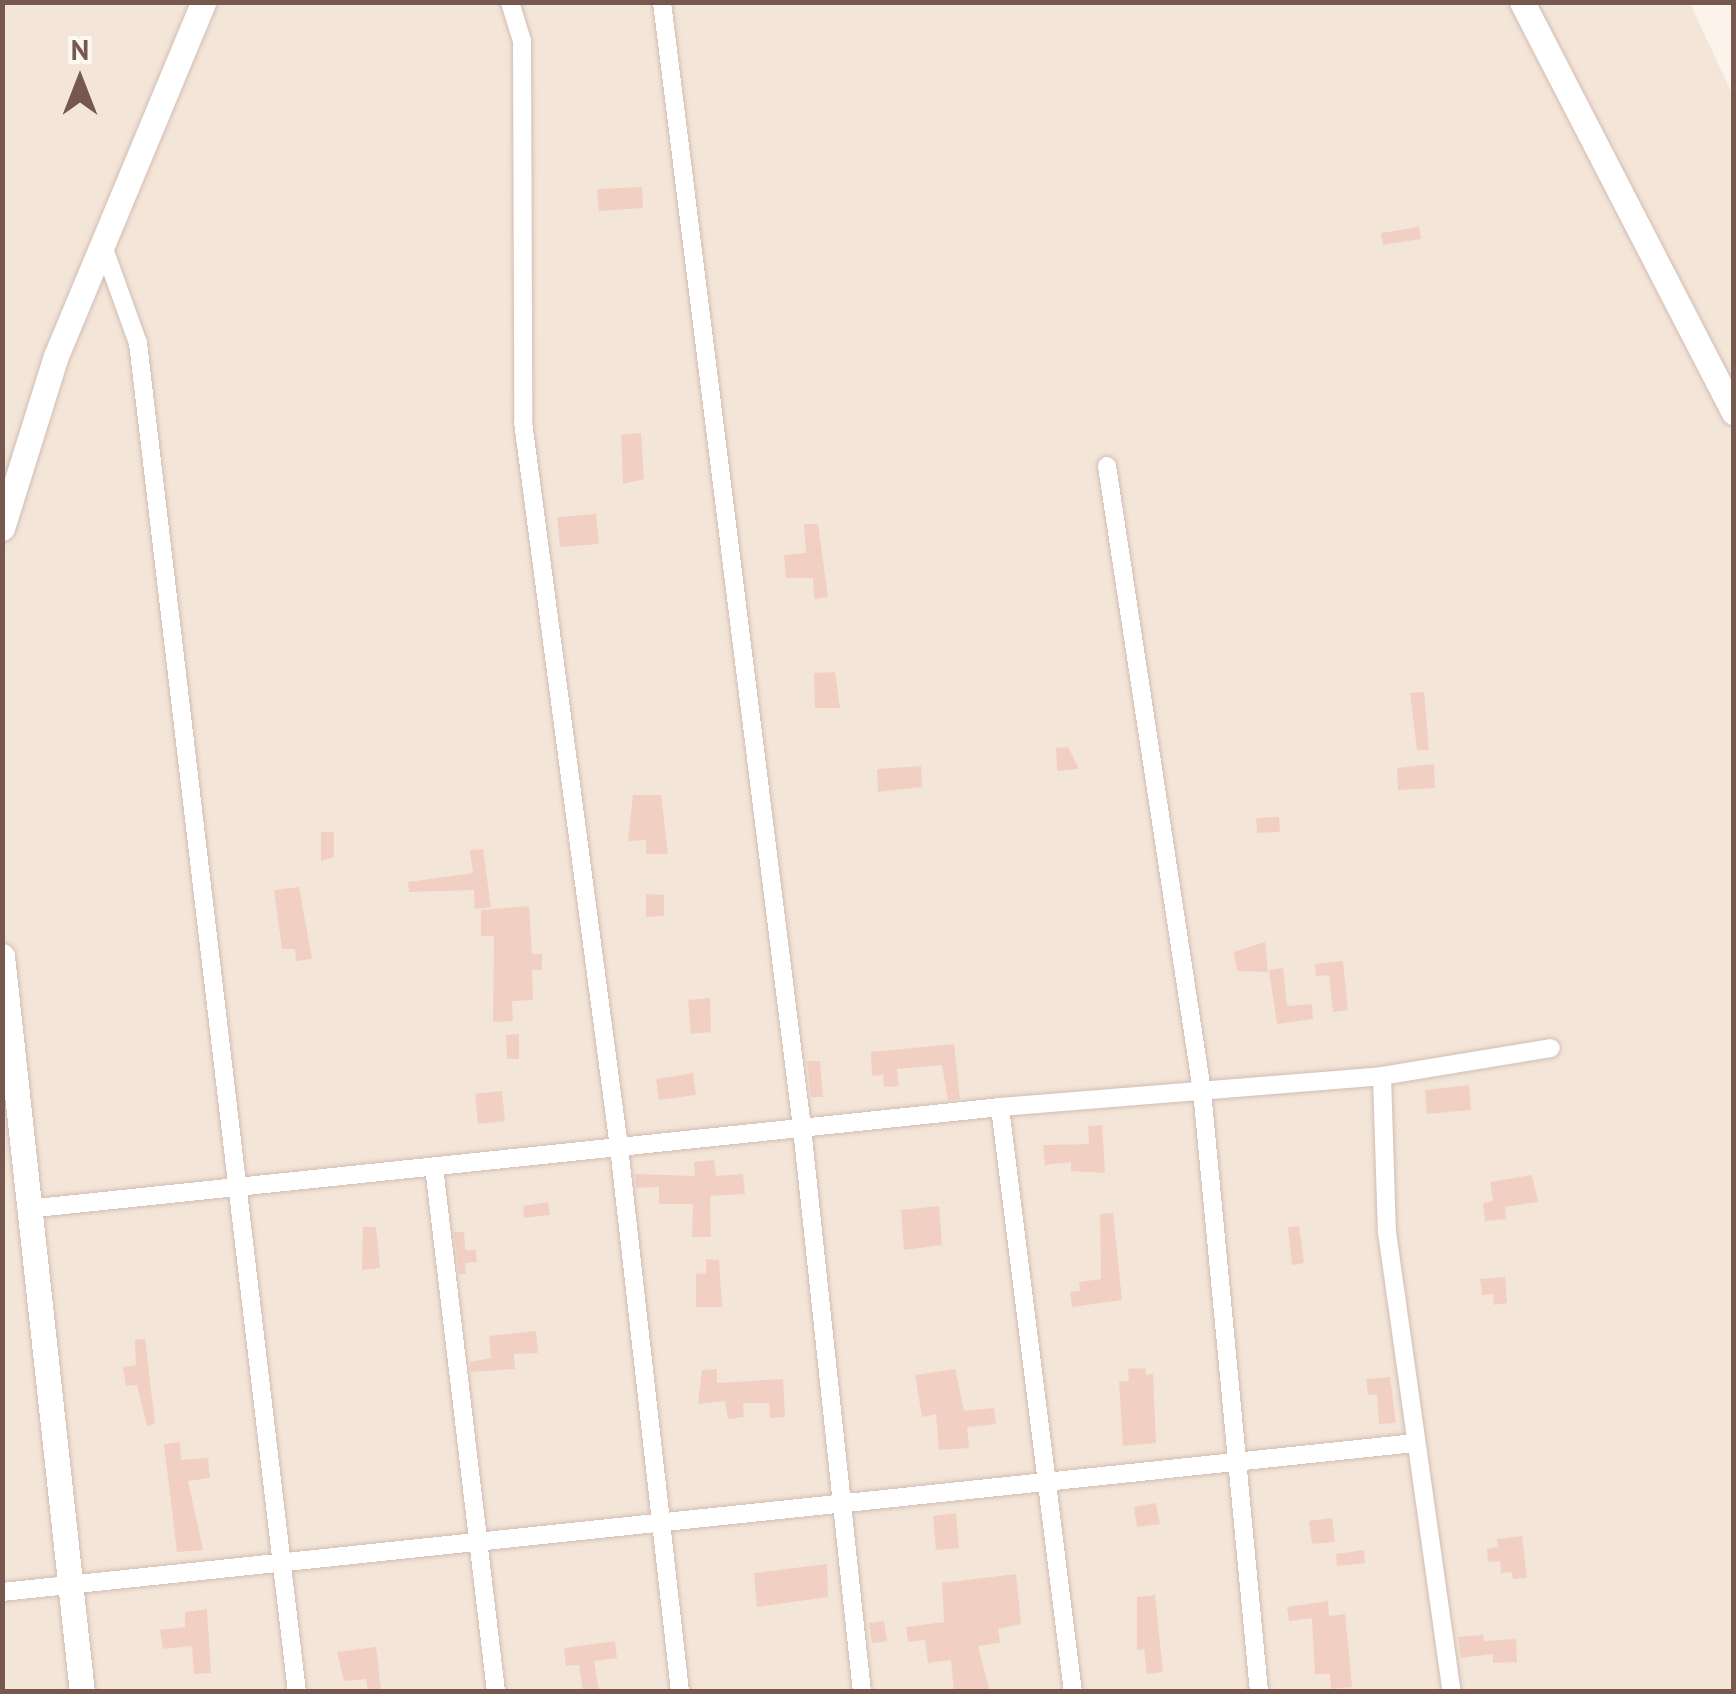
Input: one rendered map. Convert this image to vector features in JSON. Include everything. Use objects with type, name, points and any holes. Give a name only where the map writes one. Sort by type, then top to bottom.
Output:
[{"type":"street","points":[[2,528],[35,411],[204,2]]},
{"type":"street","points":[[510,2],[522,41],[523,422],[620,1147],[680,1692]]},
{"type":"street","points":[[662,2],[802,1128],[862,1692]]},
{"type":"street","points":[[1522,2],[1734,412]]},
{"type":"street","points":[[102,246],[138,344],[233,1189],[297,1692]]},
{"type":"street","points":[[1107,466],[1202,1091],[1259,1692]]},
{"type":"street","points":[[2,956],[26,1209],[82,1692]]},
{"type":"street","points":[[26,1209],[1000,1106],[1382,1076],[1551,1048]]},
{"type":"street","points":[[1382,1076],[1387,1232],[1452,1692]]},
{"type":"street","points":[[1000,1106],[1073,1692]]},
{"type":"street","points":[[434,1167],[482,1541],[496,1692]]},
{"type":"street","points":[[2,1592],[69,1580],[1416,1443]]},
{"type":"shaded area","points":[[3,3],[1690,3],[1734,98],[1733,1691],[3,1692]]},
{"type":"building","points":[[642,187],[643,208],[599,211],[597,189]]},
{"type":"building","points":[[1419,227],[1421,239],[1383,245],[1381,233]]},
{"type":"building","points":[[641,433],[644,479],[623,484],[621,435]]},
{"type":"building","points":[[596,514],[599,544],[560,547],[557,517]]},
{"type":"building","points":[[804,524],[818,524],[828,597],[814,599],[813,578],[786,578],[784,555],[806,553]]},
{"type":"building","points":[[835,672],[840,708],[815,708],[814,673]]},
{"type":"building","points":[[1424,692],[1429,750],[1417,750],[1410,693]]},
{"type":"building","points":[[1068,747],[1079,769],[1057,771],[1056,748]]},
{"type":"building","points":[[1434,764],[1435,788],[1398,790],[1397,768]]},
{"type":"building","points":[[921,766],[922,787],[878,792],[877,769]]},
{"type":"building","points":[[633,795],[661,795],[668,854],[646,854],[646,840],[628,841]]},
{"type":"building","points":[[1279,817],[1280,832],[1257,833],[1256,818]]},
{"type":"building","points":[[321,832],[334,832],[334,857],[321,861]]},
{"type":"building","points":[[483,849],[491,907],[475,909],[474,890],[409,892],[408,882],[473,873],[470,850]]},
{"type":"building","points":[[299,887],[312,959],[296,961],[295,949],[282,949],[274,890]]},
{"type":"building","points":[[646,894],[664,895],[664,916],[646,917]]},
{"type":"building","points":[[529,906],[532,954],[542,954],[542,970],[532,970],[533,1000],[512,1001],[513,1021],[493,1022],[494,936],[481,936],[481,910]]},
{"type":"building","points":[[1265,942],[1268,972],[1237,971],[1234,952]]},
{"type":"building","points":[[1343,961],[1348,1010],[1333,1012],[1329,975],[1316,976],[1315,964]]},
{"type":"building","points":[[1283,968],[1287,1006],[1312,1004],[1313,1019],[1277,1024],[1269,970]]},
{"type":"building","points":[[710,998],[711,1032],[691,1034],[688,1000]]},
{"type":"building","points":[[519,1034],[519,1059],[507,1059],[506,1035]]},
{"type":"building","points":[[954,1044],[960,1099],[948,1100],[942,1065],[897,1069],[899,1086],[884,1087],[883,1075],[872,1076],[871,1052]]},
{"type":"building","points":[[807,1061],[820,1061],[823,1097],[811,1097]]},
{"type":"building","points":[[693,1073],[696,1095],[659,1100],[656,1079]]},
{"type":"building","points":[[1469,1085],[1471,1110],[1427,1114],[1425,1090]]},
{"type":"building","points":[[502,1091],[505,1121],[478,1124],[475,1094]]},
{"type":"building","points":[[1102,1125],[1105,1173],[1071,1171],[1071,1162],[1045,1165],[1043,1145],[1089,1144],[1088,1126]]},
{"type":"building","points":[[714,1160],[716,1176],[743,1174],[745,1194],[710,1196],[711,1237],[692,1237],[693,1204],[659,1204],[659,1187],[636,1188],[635,1174],[695,1176],[694,1162]]},
{"type":"building","points":[[1532,1175],[1538,1202],[1505,1207],[1506,1219],[1485,1221],[1483,1203],[1493,1201],[1490,1182]]},
{"type":"building","points":[[548,1202],[550,1215],[524,1218],[523,1206]]},
{"type":"building","points":[[939,1206],[942,1245],[904,1250],[901,1210]]},
{"type":"building","points":[[1113,1213],[1122,1300],[1072,1307],[1070,1292],[1080,1291],[1079,1282],[1101,1279],[1100,1214]]},
{"type":"building","points":[[1299,1226],[1304,1263],[1292,1265],[1288,1227]]},
{"type":"building","points":[[363,1227],[376,1227],[380,1268],[362,1270]]},
{"type":"building","points":[[454,1232],[464,1232],[465,1250],[476,1250],[477,1262],[465,1263],[466,1274],[459,1274]]},
{"type":"building","points":[[706,1259],[719,1260],[722,1307],[696,1307],[696,1274],[706,1273]]},
{"type":"building","points":[[1505,1277],[1507,1303],[1494,1305],[1493,1294],[1482,1295],[1480,1279]]},
{"type":"building","points":[[536,1331],[538,1353],[514,1354],[515,1369],[471,1372],[470,1362],[491,1358],[489,1336]]},
{"type":"building","points":[[145,1339],[155,1424],[147,1426],[137,1385],[126,1386],[123,1367],[136,1365],[135,1340]]},
{"type":"building","points":[[1145,1368],[1146,1375],[1153,1374],[1156,1443],[1123,1446],[1119,1382],[1129,1381],[1128,1369]]},
{"type":"building","points":[[717,1369],[717,1383],[783,1379],[785,1417],[770,1418],[769,1403],[743,1403],[744,1417],[728,1419],[725,1401],[698,1404],[702,1370]]},
{"type":"building","points":[[955,1369],[964,1411],[994,1408],[996,1424],[967,1427],[969,1448],[939,1450],[936,1414],[922,1417],[915,1375]]},
{"type":"building","points":[[1390,1377],[1396,1423],[1379,1424],[1377,1394],[1368,1395],[1366,1379]]},
{"type":"building","points":[[180,1442],[181,1460],[208,1458],[210,1478],[188,1481],[203,1550],[177,1552],[164,1444]]},
{"type":"building","points":[[1156,1503],[1160,1524],[1137,1527],[1134,1507]]},
{"type":"building","points":[[956,1513],[959,1548],[936,1550],[933,1516]]},
{"type":"building","points":[[1332,1518],[1335,1542],[1312,1544],[1309,1521]]},
{"type":"building","points":[[1522,1536],[1527,1578],[1513,1579],[1512,1572],[1501,1573],[1500,1561],[1488,1562],[1487,1549],[1498,1547],[1497,1539]]},
{"type":"building","points":[[1364,1550],[1365,1563],[1337,1566],[1336,1554]]},
{"type":"building","points":[[827,1564],[828,1597],[757,1607],[754,1573]]},
{"type":"building","points":[[1016,1574],[1021,1624],[998,1629],[1000,1643],[978,1646],[990,1692],[954,1692],[951,1660],[928,1663],[925,1640],[908,1642],[906,1627],[944,1622],[942,1583]]},
{"type":"building","points":[[1155,1595],[1163,1672],[1147,1674],[1144,1649],[1137,1650],[1137,1597]]},
{"type":"building","points":[[1328,1601],[1329,1616],[1345,1614],[1352,1687],[1331,1689],[1330,1674],[1315,1674],[1312,1618],[1289,1621],[1287,1607]]},
{"type":"building","points":[[207,1609],[211,1673],[194,1674],[192,1646],[163,1649],[160,1630],[185,1627],[185,1612]]},
{"type":"building","points":[[884,1621],[887,1641],[872,1643],[869,1623]]},
{"type":"building","points":[[1483,1635],[1484,1641],[1516,1639],[1517,1662],[1493,1663],[1493,1654],[1461,1658],[1458,1637]]},
{"type":"building","points":[[615,1641],[617,1658],[594,1661],[599,1692],[583,1692],[579,1665],[566,1666],[564,1648]]},
{"type":"building","points":[[376,1647],[381,1690],[368,1691],[366,1679],[344,1681],[337,1652]]}]
